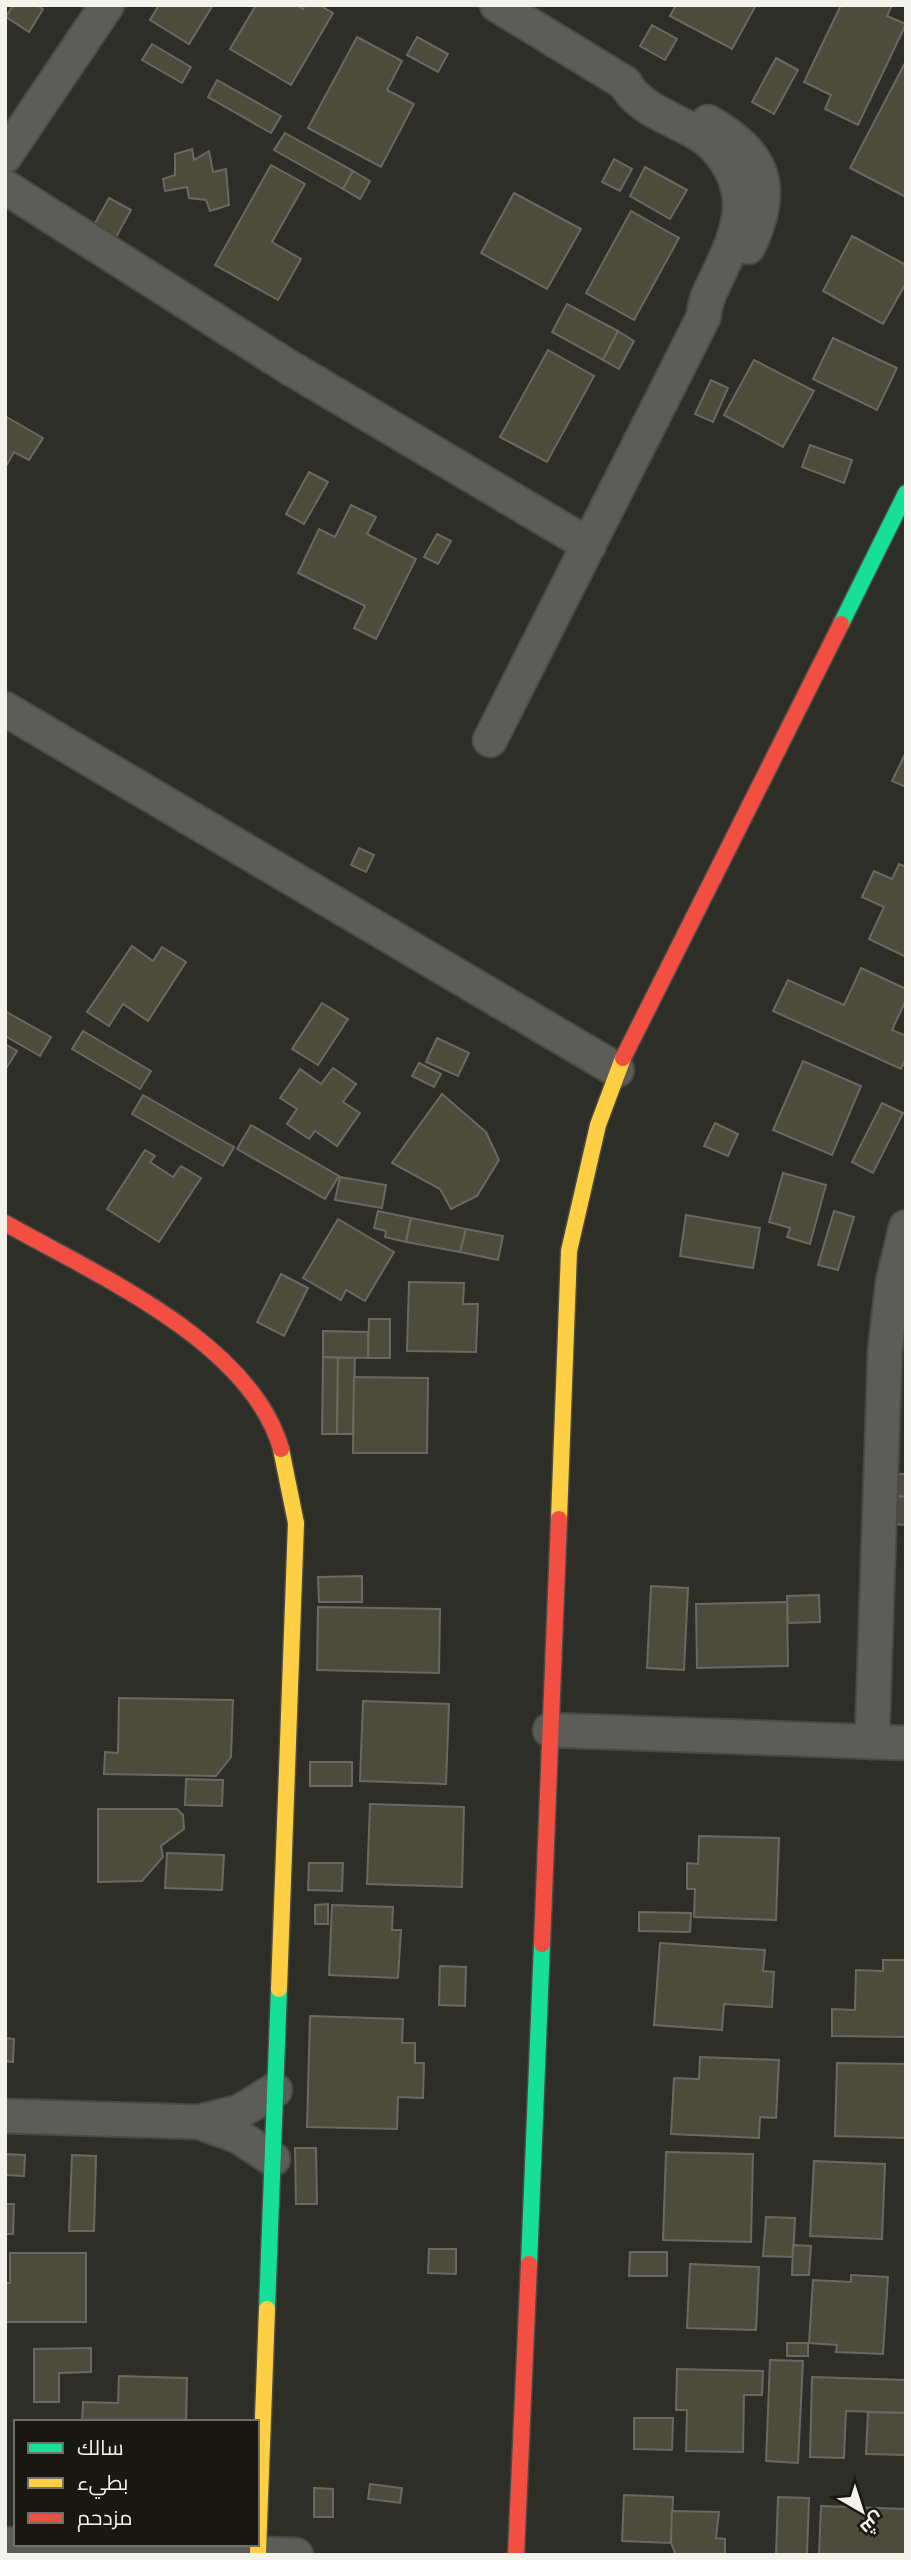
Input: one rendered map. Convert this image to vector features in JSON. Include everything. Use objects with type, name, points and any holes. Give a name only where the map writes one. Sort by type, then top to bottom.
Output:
[{"type":"street","points":[[5,156],[107,5]]},
{"type":"street","points":[[490,740],[704,316],[721,301],[758,225],[764,198],[759,170],[753,157],[733,136],[646,86],[625,83],[497,5]]},
{"type":"street","points":[[5,187],[287,366],[589,545]]},
{"type":"street","points":[[516,2555],[569,1251],[594,1138],[617,1070],[906,494]]},
{"type":"street","points":[[5,709],[617,1070]]},
{"type":"street","points":[[5,1223],[201,1338],[233,1366],[260,1401],[279,1439],[292,1480],[296,1523],[259,2527]]},
{"type":"street","points":[[872,1742],[885,1350],[905,1234]]},
{"type":"street","points":[[550,1730],[906,1743]]},
{"type":"street","points":[[5,2116],[199,2122],[239,2112],[275,2090]]},
{"type":"street","points":[[199,2122],[238,2136],[273,2158]]},
{"type":"street","points":[[61,2546],[296,2555]]},
{"type":"building","points":[[13,5],[37,5],[43,9],[29,32],[6,17]]},
{"type":"building","points":[[159,5],[213,5],[189,44],[150,20]]},
{"type":"building","points":[[256,5],[296,5],[303,9],[305,5],[319,5],[333,13],[291,85],[230,49]]},
{"type":"building","points":[[676,5],[756,5],[732,49],[670,16]]},
{"type":"building","points":[[841,5],[892,5],[887,16],[906,24],[858,125],[825,109],[831,95],[804,82]]},
{"type":"building","points":[[652,25],[677,39],[665,60],[640,46]]},
{"type":"building","points":[[357,37],[402,61],[387,90],[414,104],[381,167],[308,128]]},
{"type":"building","points":[[417,37],[448,54],[438,72],[407,55]]},
{"type":"building","points":[[152,44],[191,67],[182,83],[142,60]]},
{"type":"building","points":[[776,58],[798,70],[774,114],[752,102]]},
{"type":"building","points":[[906,61],[906,197],[850,168]]},
{"type":"building","points":[[217,80],[281,116],[271,133],[208,97]]},
{"type":"building","points":[[285,133],[353,171],[343,189],[274,150]]},
{"type":"building","points":[[192,149],[194,160],[209,151],[213,172],[226,169],[229,205],[210,211],[206,200],[189,198],[187,187],[165,191],[163,179],[175,175],[175,154]]},
{"type":"building","points":[[614,159],[632,169],[620,191],[602,182]]},
{"type":"building","points":[[271,165],[305,184],[272,242],[301,259],[278,300],[215,265]]},
{"type":"building","points":[[645,167],[687,190],[670,219],[630,196]]},
{"type":"building","points":[[353,171],[370,181],[360,199],[343,189]]},
{"type":"building","points":[[514,193],[581,229],[547,289],[481,253]]},
{"type":"building","points":[[109,198],[131,210],[116,237],[94,225]]},
{"type":"building","points":[[631,211],[679,238],[634,320],[586,293]]},
{"type":"building","points":[[852,236],[906,265],[906,283],[883,324],[823,291]]},
{"type":"building","points":[[567,304],[618,331],[603,360],[552,332]]},
{"type":"building","points":[[618,331],[634,341],[619,369],[603,360]]},
{"type":"building","points":[[833,338],[897,368],[877,410],[813,379]]},
{"type":"building","points":[[548,350],[594,376],[547,462],[500,437]]},
{"type":"building","points":[[754,360],[814,391],[783,447],[724,415]]},
{"type":"building","points":[[711,380],[728,388],[713,422],[695,414]]},
{"type":"building","points":[[5,416],[43,438],[29,460],[14,452],[5,468]]},
{"type":"building","points":[[810,445],[852,460],[844,483],[802,467]]},
{"type":"building","points":[[309,472],[328,482],[304,524],[286,514]]},
{"type":"building","points":[[351,505],[376,517],[367,534],[416,559],[376,639],[354,628],[365,606],[298,573],[319,529],[335,537]]},
{"type":"building","points":[[437,534],[451,541],[438,564],[424,557]]},
{"type":"building","points":[[906,752],[906,787],[892,781]]},
{"type":"building","points":[[359,848],[374,855],[366,872],[351,865]]},
{"type":"building","points":[[899,864],[906,867],[906,957],[869,939],[884,907],[862,897],[874,871],[892,879]]},
{"type":"building","points":[[132,946],[153,961],[162,947],[186,962],[148,1021],[123,1004],[109,1026],[87,1012]]},
{"type":"building","points":[[861,968],[906,989],[906,1000],[892,1030],[906,1036],[906,1058],[901,1069],[773,1011],[788,980],[844,1005]]},
{"type":"building","points":[[322,1003],[348,1019],[318,1065],[292,1049]]},
{"type":"building","points":[[5,1011],[51,1037],[40,1056],[5,1036]]},
{"type":"building","points":[[83,1031],[151,1071],[140,1089],[72,1049]]},
{"type":"building","points":[[437,1038],[469,1053],[458,1076],[426,1062]]},
{"type":"building","points":[[5,1044],[17,1051],[5,1070]]},
{"type":"building","points":[[803,1061],[861,1086],[832,1155],[773,1130]]},
{"type":"building","points":[[419,1063],[441,1074],[434,1087],[412,1076]]},
{"type":"building","points":[[333,1068],[356,1084],[343,1102],[360,1113],[337,1146],[315,1131],[309,1139],[287,1124],[297,1109],[280,1098],[300,1069],[321,1084]]},
{"type":"building","points":[[442,1094],[486,1132],[499,1160],[477,1196],[451,1209],[440,1189],[392,1163]]},
{"type":"building","points":[[143,1095],[234,1147],[223,1166],[132,1114]]},
{"type":"building","points":[[882,1103],[903,1113],[873,1173],[852,1162]]},
{"type":"building","points":[[715,1123],[738,1134],[728,1156],[704,1146]]},
{"type":"building","points":[[251,1125],[339,1176],[325,1199],[237,1149]]},
{"type":"building","points":[[145,1150],[155,1156],[150,1162],[173,1177],[181,1166],[201,1178],[159,1242],[107,1209]]},
{"type":"building","points":[[783,1173],[826,1185],[810,1244],[787,1237],[790,1228],[769,1222]]},
{"type":"building","points":[[340,1177],[386,1185],[382,1208],[335,1200]]},
{"type":"building","points":[[378,1211],[411,1218],[406,1242],[385,1237],[386,1231],[374,1228]]},
{"type":"building","points":[[834,1211],[854,1217],[838,1270],[818,1265]]},
{"type":"building","points":[[686,1215],[760,1228],[753,1268],[680,1256]]},
{"type":"building","points":[[411,1218],[466,1229],[460,1252],[406,1242]]},
{"type":"building","points":[[338,1219],[394,1252],[365,1301],[346,1290],[341,1300],[303,1278]]},
{"type":"building","points":[[466,1229],[503,1236],[498,1260],[460,1252]]},
{"type":"building","points":[[281,1274],[308,1288],[284,1336],[257,1322]]},
{"type":"building","points":[[409,1282],[464,1283],[463,1304],[478,1304],[476,1352],[407,1351]]},
{"type":"building","points":[[369,1319],[390,1319],[390,1358],[368,1358]]},
{"type":"building","points":[[323,1331],[368,1332],[368,1358],[323,1357]]},
{"type":"building","points":[[323,1357],[338,1358],[337,1434],[322,1434]]},
{"type":"building","points":[[338,1358],[355,1358],[353,1434],[337,1434]]},
{"type":"building","points":[[354,1377],[428,1378],[427,1453],[353,1453]]},
{"type":"building","points":[[896,1474],[906,1474],[906,1497],[895,1496]]},
{"type":"building","points":[[895,1496],[906,1497],[906,1525],[893,1524]]},
{"type":"building","points":[[362,1576],[362,1602],[319,1602],[318,1577]]},
{"type":"building","points":[[651,1586],[688,1588],[684,1670],[647,1668]]},
{"type":"building","points":[[819,1595],[820,1622],[788,1623],[787,1596]]},
{"type":"building","points":[[787,1602],[788,1666],[697,1668],[696,1604]]},
{"type":"building","points":[[318,1607],[440,1609],[439,1673],[317,1670]]},
{"type":"building","points":[[119,1698],[233,1700],[231,1757],[216,1776],[104,1774],[105,1752],[118,1753]]},
{"type":"building","points":[[363,1701],[449,1704],[446,1784],[360,1781]]},
{"type":"building","points":[[310,1762],[352,1762],[352,1786],[310,1786]]},
{"type":"building","points":[[186,1779],[223,1780],[222,1806],[185,1805]]},
{"type":"building","points":[[370,1804],[464,1807],[462,1887],[367,1884]]},
{"type":"building","points":[[98,1809],[177,1809],[183,1815],[184,1829],[161,1846],[163,1857],[142,1881],[98,1882]]},
{"type":"building","points":[[699,1836],[779,1838],[776,1920],[694,1917],[695,1889],[687,1889],[687,1863],[698,1864]]},
{"type":"building","points":[[167,1853],[224,1855],[222,1890],[165,1888]]},
{"type":"building","points":[[309,1863],[343,1863],[342,1891],[308,1890]]},
{"type":"building","points":[[328,1904],[328,1924],[315,1924],[315,1905]]},
{"type":"building","points":[[332,1905],[393,1907],[392,1930],[401,1930],[398,1978],[329,1975]]},
{"type":"building","points":[[639,1912],[691,1913],[690,1932],[639,1931]]},
{"type":"building","points":[[660,1943],[765,1950],[763,1971],[774,1972],[772,2007],[724,2004],[722,2030],[654,2025]]},
{"type":"building","points":[[883,1960],[906,1960],[906,2037],[832,2036],[832,2009],[855,2010],[856,1970],[883,1971]]},
{"type":"building","points":[[440,1966],[466,1967],[465,2006],[439,2005]]},
{"type":"building","points":[[310,2016],[403,2019],[402,2043],[415,2043],[415,2063],[424,2063],[423,2098],[398,2097],[397,2129],[307,2127]]},
{"type":"building","points":[[5,2038],[14,2039],[13,2062],[5,2061]]},
{"type":"building","points":[[700,2057],[779,2060],[776,2118],[760,2117],[759,2138],[671,2134],[674,2078],[699,2079]]},
{"type":"building","points":[[837,2063],[906,2064],[906,2138],[835,2136]]},
{"type":"building","points":[[295,2148],[316,2148],[317,2204],[296,2204]]},
{"type":"building","points":[[666,2152],[753,2154],[751,2242],[663,2240]]},
{"type":"building","points":[[5,2154],[25,2155],[24,2176],[5,2175]]},
{"type":"building","points":[[72,2155],[96,2156],[94,2231],[69,2231]]},
{"type":"building","points":[[814,2161],[885,2164],[882,2239],[810,2236]]},
{"type":"building","points":[[5,2204],[14,2204],[13,2234],[5,2234]]},
{"type":"building","points":[[766,2217],[795,2218],[793,2257],[763,2256]]},
{"type":"building","points":[[793,2245],[811,2246],[809,2275],[792,2275]]},
{"type":"building","points":[[429,2249],[456,2249],[456,2274],[428,2273]]},
{"type":"building","points":[[630,2252],[667,2252],[667,2276],[629,2276]]},
{"type":"building","points":[[10,2253],[86,2253],[86,2322],[5,2322],[5,2283],[10,2283]]},
{"type":"building","points":[[690,2264],[759,2267],[756,2330],[687,2328]]},
{"type":"building","points":[[851,2275],[888,2277],[883,2354],[836,2352],[837,2345],[809,2343],[813,2280],[851,2282]]},
{"type":"building","points":[[787,2343],[808,2343],[808,2356],[787,2356]]},
{"type":"building","points":[[91,2348],[91,2372],[59,2373],[59,2402],[34,2402],[34,2349]]},
{"type":"building","points":[[770,2360],[803,2361],[798,2463],[766,2461]]},
{"type":"building","points":[[677,2369],[763,2371],[762,2395],[744,2395],[743,2452],[686,2451],[687,2410],[676,2410]]},
{"type":"building","points":[[119,2376],[187,2378],[186,2420],[82,2420],[83,2402],[118,2403]]},
{"type":"building","points":[[812,2377],[906,2380],[906,2413],[846,2411],[844,2458],[810,2457]]},
{"type":"building","points":[[868,2412],[906,2413],[906,2455],[866,2454]]},
{"type":"building","points":[[634,2418],[673,2418],[672,2450],[634,2449]]},
{"type":"building","points":[[370,2484],[402,2488],[400,2503],[368,2499]]},
{"type":"building","points":[[314,2488],[333,2489],[333,2517],[314,2517]]},
{"type":"building","points":[[624,2495],[673,2497],[671,2543],[622,2541]]},
{"type":"building","points":[[778,2497],[809,2498],[807,2555],[776,2555]]},
{"type":"building","points":[[821,2506],[906,2509],[906,2555],[819,2555]]},
{"type":"building","points":[[672,2511],[719,2512],[716,2538],[725,2539],[725,2555],[676,2555],[671,2543]]},
{"type":"traffic: fast","points":[[841,624],[906,493]]},
{"type":"traffic: fast","points":[[529,2264],[542,1944]]},
{"type":"traffic: fast","points":[[267,2309],[279,1989]]},
{"type":"traffic: slow","points":[[559,1519],[569,1251],[598,1125],[623,1058]]},
{"type":"traffic: slow","points":[[279,1989],[296,1523],[281,1449]]},
{"type":"traffic: slow","points":[[259,2526],[267,2309]]},
{"type":"traffic: slow","points":[[258,2546],[258,2553]]},
{"type":"traffic: jam","points":[[623,1058],[841,624]]},
{"type":"traffic: jam","points":[[5,1223],[124,1289],[166,1315],[204,1344],[238,1376],[264,1411],[281,1449]]},
{"type":"traffic: jam","points":[[542,1944],[559,1519]]},
{"type":"traffic: jam","points":[[516,2555],[529,2264]]}]
